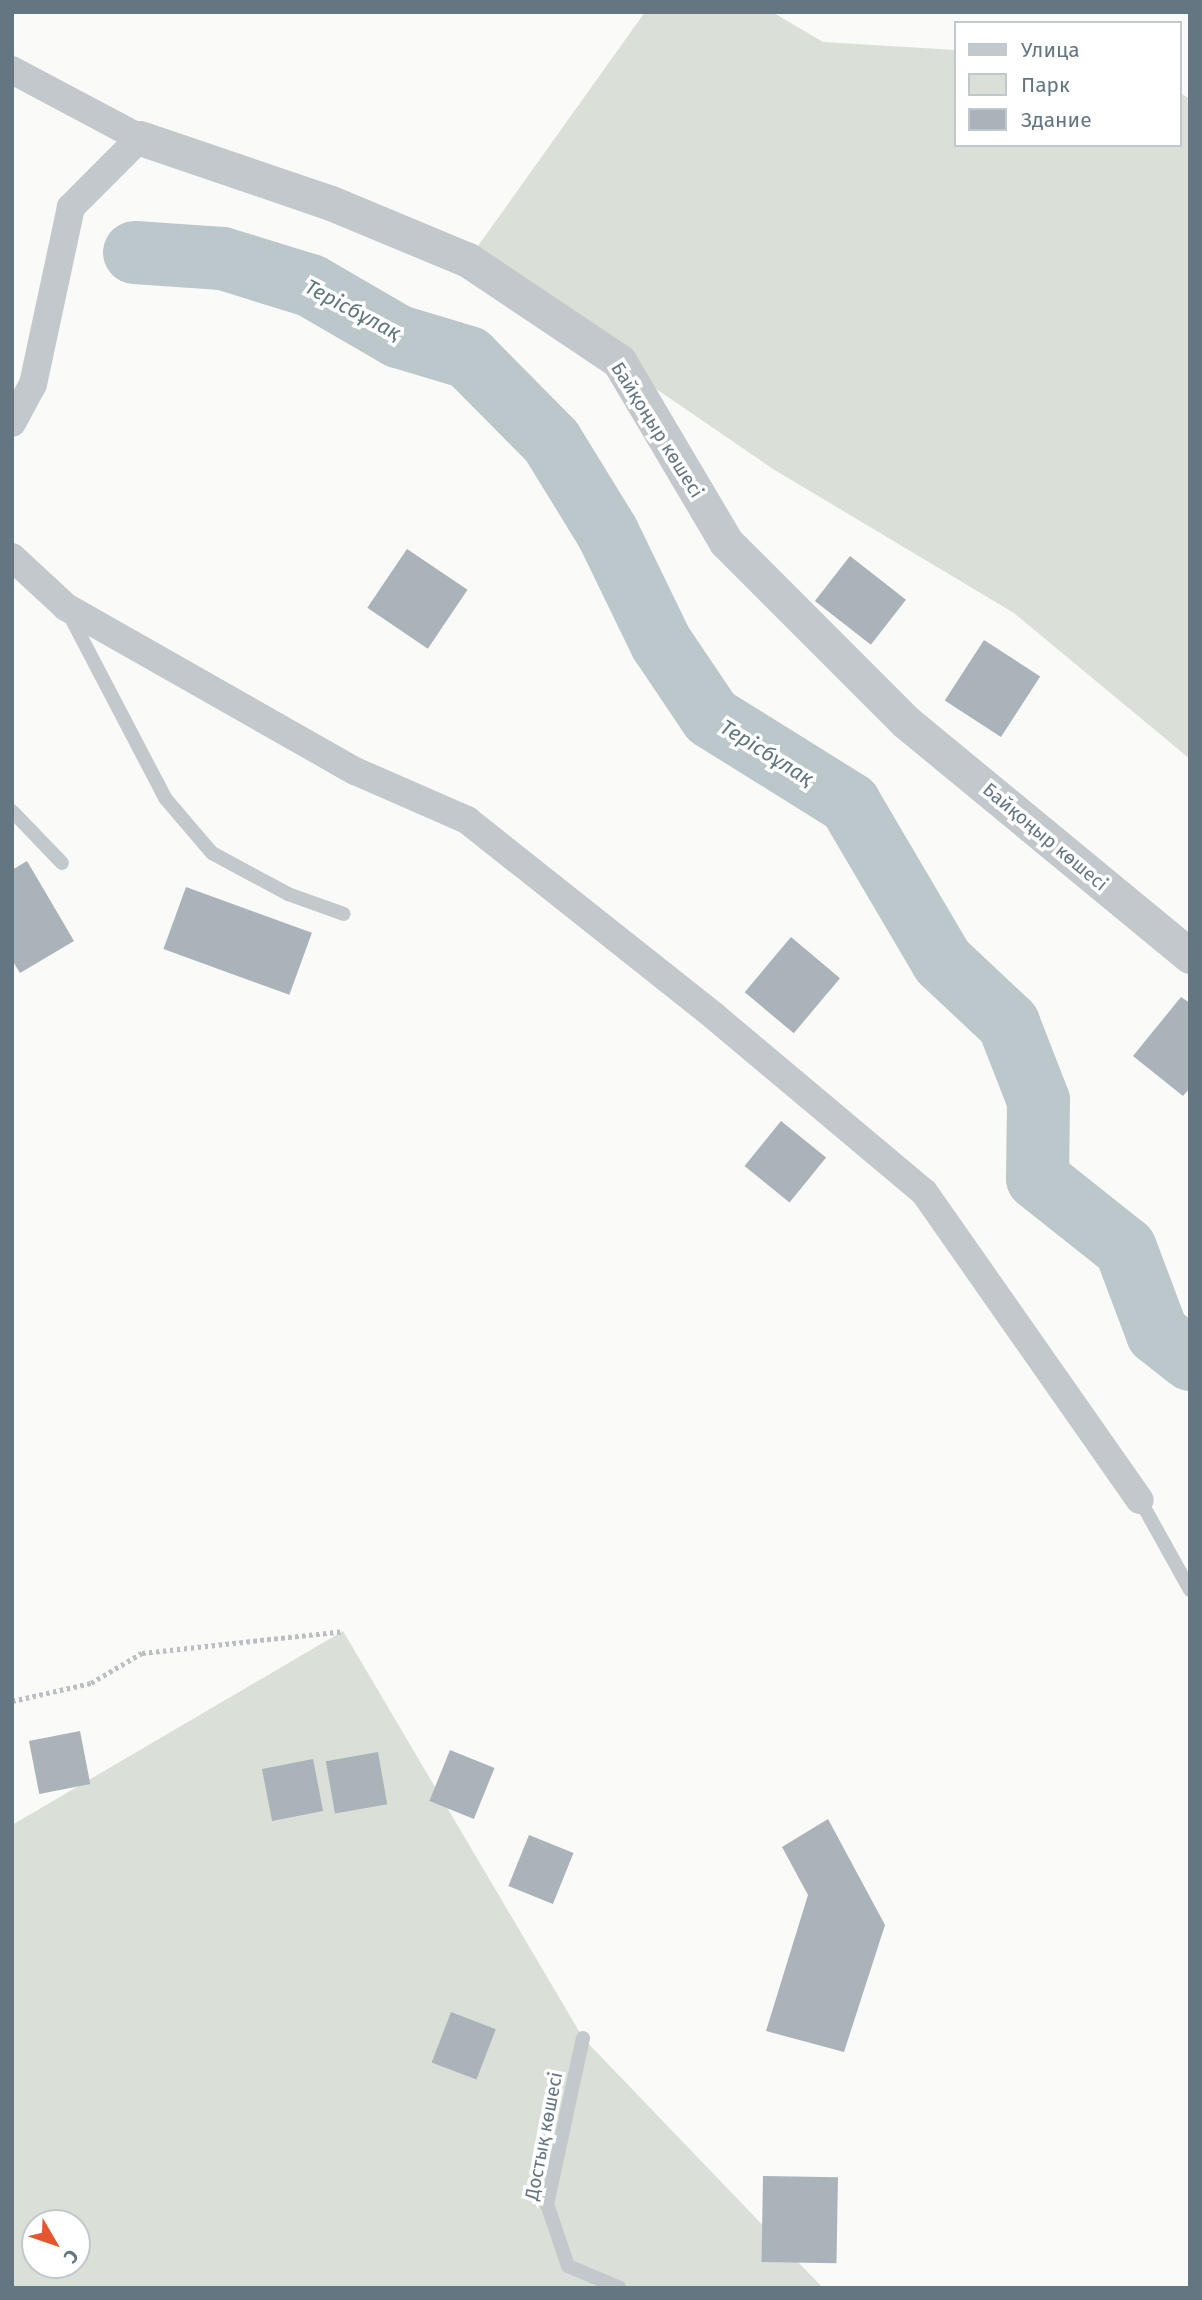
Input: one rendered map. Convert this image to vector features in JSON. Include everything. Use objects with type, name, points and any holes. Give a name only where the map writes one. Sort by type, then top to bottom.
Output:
[{"type":"street","name":"Байқоңыр көшесі","points":[[12,70],[139,138],[331,203],[468,260],[619,361],[726,542],[906,722],[1190,956]]},
{"type":"street","points":[[12,423],[33,384],[71,207],[139,138]]},
{"type":"street","points":[[12,557],[66,607],[355,771],[467,820],[714,1016],[924,1192],[1140,1500]]},
{"type":"lane","points":[[66,607],[165,798],[212,853],[288,894],[344,914]]},
{"type":"lane","points":[[12,811],[62,863]]},
{"type":"lane","points":[[1140,1500],[1190,1590]]},
{"type":"lane","name":"Достық көшесі","points":[[583,2038],[547,2204],[568,2266],[620,2288]]},
{"type":"path","points":[[12,1701],[92,1682],[142,1653],[342,1632]]},
{"type":"green space","points":[[645,12],[772,12],[823,42],[954,50],[954,147],[1181,147],[1181,93],[1190,99],[1190,759],[1014,613],[773,469],[468,260]]},
{"type":"green space","points":[[343,1631],[583,2038],[823,2288],[12,2288],[12,1825]]},
{"type":"building","points":[[407,549],[468,590],[428,649],[367,608]]},
{"type":"building","points":[[850,556],[906,600],[871,645],[815,601]]},
{"type":"building","points":[[984,640],[1040,676],[1001,737],[945,700]]},
{"type":"building","points":[[27,861],[74,941],[20,973],[12,960],[12,870]]},
{"type":"building","points":[[186,887],[312,933],[289,995],[163,949]]},
{"type":"building","points":[[791,937],[840,978],[794,1033],[745,992]]},
{"type":"building","points":[[1181,997],[1190,1003],[1190,1088],[1183,1096],[1133,1056]]},
{"type":"building","points":[[781,1121],[826,1158],[790,1203],[744,1166]]},
{"type":"building","points":[[80,1731],[90,1784],[39,1794],[29,1741]]},
{"type":"building","points":[[450,1750],[495,1768],[474,1819],[429,1801]]},
{"type":"building","points":[[378,1752],[387,1804],[335,1813],[326,1761]]},
{"type":"building","points":[[313,1759],[323,1811],[272,1821],[262,1769]]},
{"type":"building","points":[[828,1819],[885,1925],[844,2052],[766,2031],[808,1895],[782,1847]]},
{"type":"building","points":[[529,1835],[574,1853],[553,1904],[508,1886]]},
{"type":"building","points":[[451,2012],[496,2029],[476,2080],[432,2062]]},
{"type":"building","points":[[763,2176],[838,2177],[836,2263],[761,2262]]},
{"type":"waterway","name":"Терісбұлақ","points":[[134,252],[222,258],[310,285],[398,336],[468,357],[551,441],[607,532],[661,643],[711,717],[849,803],[942,961],[1008,1023],[1038,1100],[1037,1178],[1125,1248],[1157,1333],[1190,1359]]}]
